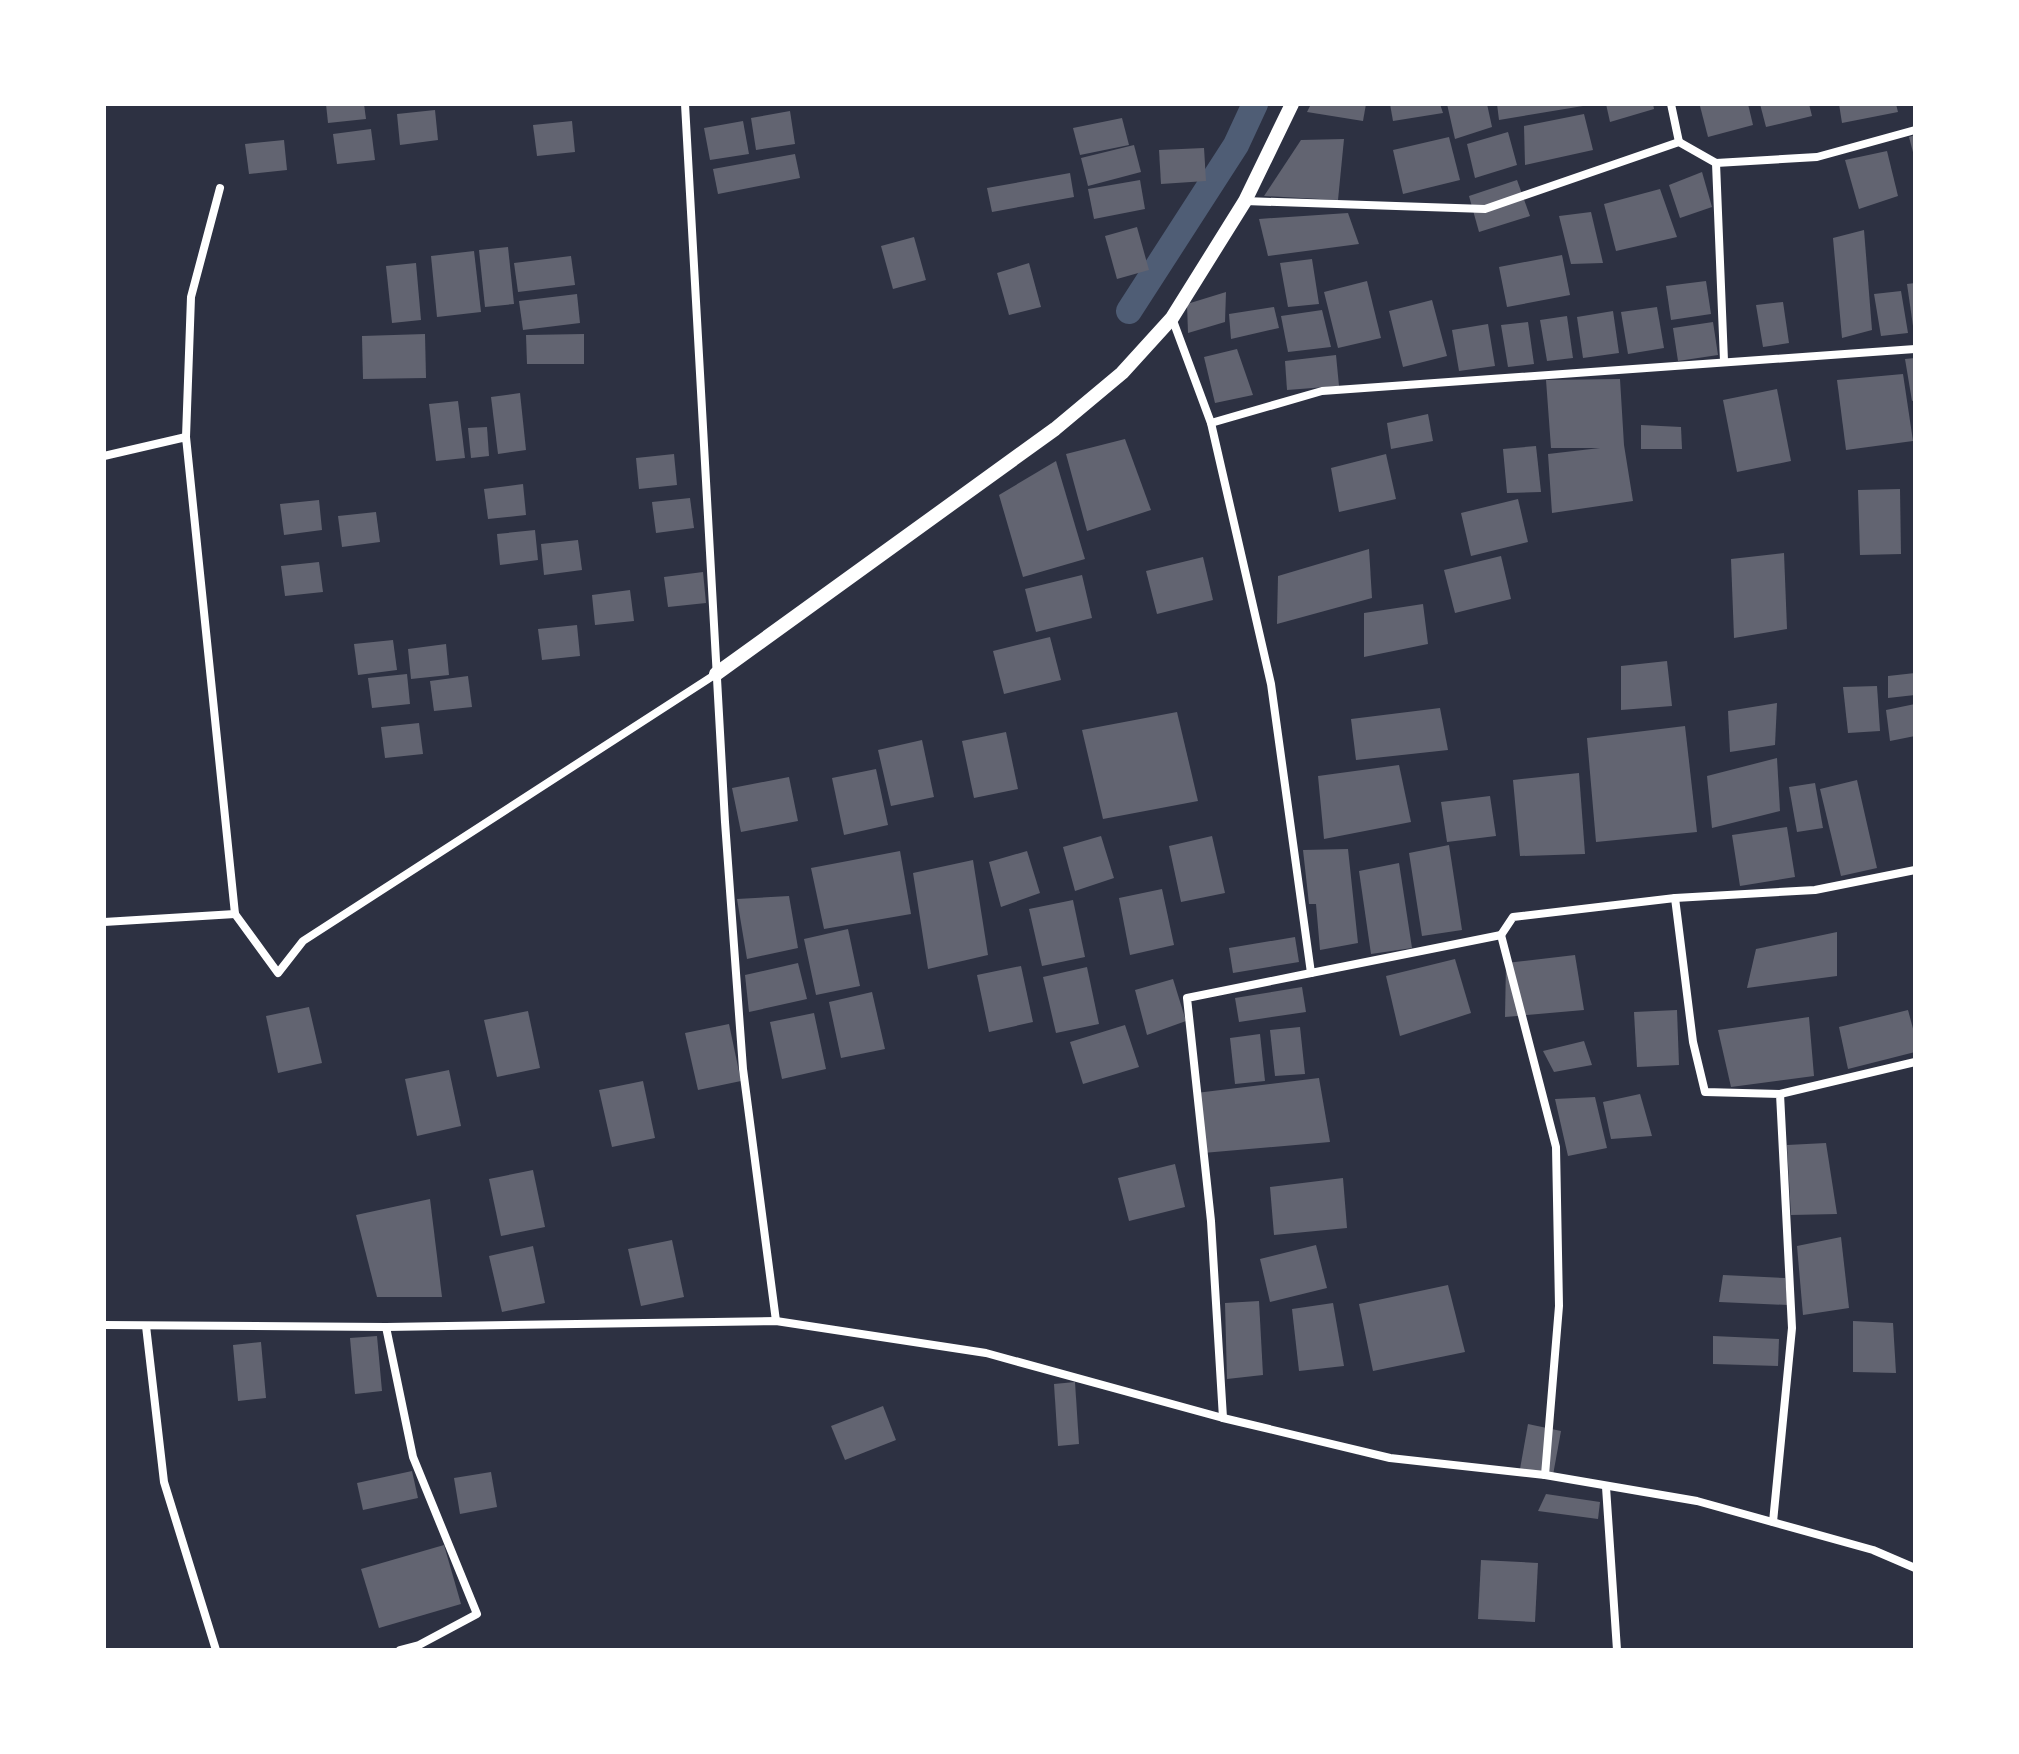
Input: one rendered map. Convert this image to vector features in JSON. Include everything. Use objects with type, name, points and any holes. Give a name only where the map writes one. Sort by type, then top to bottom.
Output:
[{"type":"street","points":[[685,104],[716,674],[743,1069],[776,1321]]},
{"type":"street","points":[[220,188],[191,297],[186,437],[235,914],[278,973],[303,941],[716,674],[1055,429],[1122,373],[1172,318],[1245,201],[1292,104]]},
{"type":"street","points":[[1671,104],[1679,142],[1716,163],[1817,157],[1915,130]]},
{"type":"street","points":[[1245,201],[1485,209],[1679,142]]},
{"type":"street","points":[[1716,163],[1724,361]]},
{"type":"street","points":[[1172,318],[1211,423],[1271,684],[1311,973]]},
{"type":"street","points":[[1211,423],[1322,391],[1915,349]]},
{"type":"street","points":[[104,456],[186,437]]},
{"type":"street","points":[[1223,1418],[1211,1221],[1187,998],[1501,935],[1513,917],[1675,898],[1815,890],[1915,870]]},
{"type":"street","points":[[1675,898],[1693,1042],[1705,1092],[1780,1094],[1915,1062]]},
{"type":"street","points":[[104,922],[235,914]]},
{"type":"street","points":[[1501,935],[1556,1147],[1559,1306],[1545,1475]]},
{"type":"street","points":[[1773,1522],[1792,1328],[1780,1094]]},
{"type":"street","points":[[104,1325],[386,1327],[776,1321],[986,1353],[1223,1418],[1390,1458],[1545,1475],[1697,1501],[1873,1550],[1915,1568]]},
{"type":"street","points":[[146,1326],[164,1482],[216,1650]]},
{"type":"street","points":[[386,1327],[413,1457],[477,1614],[419,1645],[400,1650]]},
{"type":"street","points":[[1606,1487],[1617,1650]]},
{"type":"building","points":[[326,104],[364,104],[366,119],[328,123]]},
{"type":"building","points":[[1311,104],[1366,104],[1363,121],[1307,112]]},
{"type":"building","points":[[1390,104],[1440,104],[1443,113],[1393,121]]},
{"type":"building","points":[[1447,104],[1487,104],[1492,127],[1455,139]]},
{"type":"building","points":[[1497,104],[1583,104],[1583,106],[1499,120]]},
{"type":"building","points":[[1606,104],[1653,104],[1654,109],[1610,122]]},
{"type":"building","points":[[1748,104],[1753,125],[1708,137],[1700,106]]},
{"type":"building","points":[[1760,104],[1809,104],[1812,116],[1766,127]]},
{"type":"building","points":[[1839,104],[1896,104],[1898,112],[1842,123]]},
{"type":"building","points":[[435,110],[438,140],[400,145],[397,114]]},
{"type":"building","points":[[790,111],[795,144],[756,150],[751,118]]},
{"type":"building","points":[[1584,114],[1593,150],[1525,165],[1524,126]]},
{"type":"building","points":[[1122,118],[1129,145],[1080,155],[1073,128]]},
{"type":"building","points":[[572,121],[575,152],[537,156],[533,125]]},
{"type":"building","points":[[743,121],[749,154],[710,160],[704,128]]},
{"type":"building","points":[[371,129],[375,160],[337,164],[333,134]]},
{"type":"building","points":[[1508,132],[1517,165],[1475,178],[1467,144]]},
{"type":"building","points":[[1915,135],[1915,156],[1914,156],[1909,137]]},
{"type":"building","points":[[1449,137],[1460,180],[1403,194],[1393,150]]},
{"type":"building","points":[[1344,139],[1338,200],[1264,196],[1301,140]]},
{"type":"building","points":[[284,140],[287,170],[249,174],[245,144]]},
{"type":"building","points":[[1134,145],[1141,172],[1088,186],[1081,158]]},
{"type":"building","points":[[1204,148],[1206,181],[1161,184],[1159,150]]},
{"type":"building","points":[[1887,151],[1898,196],[1859,209],[1845,160]]},
{"type":"building","points":[[795,154],[800,178],[718,194],[713,169]]},
{"type":"building","points":[[1702,172],[1712,207],[1680,218],[1669,185]]},
{"type":"building","points":[[1070,173],[1074,197],[992,212],[987,188]]},
{"type":"building","points":[[1140,180],[1145,209],[1094,219],[1088,189]]},
{"type":"building","points":[[1517,180],[1530,216],[1479,232],[1469,196]]},
{"type":"building","points":[[1660,189],[1677,237],[1616,251],[1604,204]]},
{"type":"building","points":[[1591,212],[1603,263],[1571,264],[1559,216]]},
{"type":"building","points":[[1348,213],[1359,244],[1268,256],[1259,219]]},
{"type":"building","points":[[1137,227],[1149,270],[1117,279],[1105,236]]},
{"type":"building","points":[[1864,230],[1872,330],[1842,338],[1833,238]]},
{"type":"building","points":[[914,237],[926,280],[893,289],[881,246]]},
{"type":"building","points":[[508,247],[514,304],[485,307],[479,250]]},
{"type":"building","points":[[474,251],[481,312],[437,317],[431,256]]},
{"type":"building","points":[[1562,255],[1570,295],[1507,307],[1499,267]]},
{"type":"building","points":[[571,256],[575,285],[518,292],[514,263]]},
{"type":"building","points":[[1312,259],[1319,304],[1288,307],[1280,263]]},
{"type":"building","points":[[416,263],[421,320],[392,323],[386,266]]},
{"type":"building","points":[[1029,263],[1041,307],[1009,315],[997,273]]},
{"type":"building","points":[[1367,281],[1381,338],[1338,348],[1324,292]]},
{"type":"building","points":[[1706,281],[1711,314],[1671,320],[1666,286]]},
{"type":"building","points":[[1915,283],[1915,326],[1913,326],[1907,284]]},
{"type":"building","points":[[1901,291],[1908,333],[1881,336],[1874,294]]},
{"type":"building","points":[[1226,292],[1225,322],[1188,333],[1187,304]]},
{"type":"building","points":[[577,294],[580,323],[523,330],[519,301]]},
{"type":"building","points":[[1432,300],[1447,356],[1403,367],[1389,311]]},
{"type":"building","points":[[1783,302],[1789,343],[1763,347],[1756,305]]},
{"type":"building","points":[[1274,307],[1279,328],[1231,339],[1229,314]]},
{"type":"building","points":[[1657,307],[1664,348],[1628,354],[1621,312]]},
{"type":"building","points":[[1322,310],[1331,347],[1288,352],[1281,316]]},
{"type":"building","points":[[1613,311],[1619,353],[1583,358],[1577,317]]},
{"type":"building","points":[[1567,316],[1573,358],[1547,361],[1540,320]]},
{"type":"building","points":[[1528,322],[1534,364],[1508,367],[1501,325]]},
{"type":"building","points":[[1713,322],[1718,355],[1678,361],[1673,328]]},
{"type":"building","points":[[1488,324],[1495,366],[1459,371],[1452,330]]},
{"type":"building","points":[[425,334],[426,378],[363,379],[362,336]]},
{"type":"building","points":[[584,334],[584,364],[527,364],[526,335]]},
{"type":"building","points":[[1237,349],[1253,395],[1215,403],[1204,357]]},
{"type":"building","points":[[1336,355],[1339,386],[1287,390],[1285,361]]},
{"type":"building","points":[[1915,358],[1915,400],[1912,401],[1905,359]]},
{"type":"building","points":[[1903,374],[1913,441],[1846,450],[1837,380]]},
{"type":"building","points":[[1620,379],[1624,445],[1633,501],[1552,513],[1548,454],[1600,448],[1551,448],[1546,380]]},
{"type":"building","points":[[1777,389],[1791,461],[1737,472],[1723,400]]},
{"type":"building","points":[[520,393],[526,450],[498,454],[491,397]]},
{"type":"building","points":[[458,401],[465,458],[436,461],[429,404]]},
{"type":"building","points":[[1428,414],[1433,441],[1391,449],[1387,423]]},
{"type":"building","points":[[1641,425],[1681,427],[1682,449],[1641,449]]},
{"type":"building","points":[[487,427],[489,456],[471,458],[468,428]]},
{"type":"building","points":[[1125,439],[1151,510],[1087,531],[1066,454]]},
{"type":"building","points":[[1536,446],[1541,492],[1507,493],[1503,449]]},
{"type":"building","points":[[674,454],[677,485],[639,489],[636,458]]},
{"type":"building","points":[[1386,454],[1396,499],[1339,512],[1331,468]]},
{"type":"building","points":[[1056,461],[1085,559],[1023,577],[999,495]]},
{"type":"building","points":[[523,484],[526,515],[488,519],[484,489]]},
{"type":"building","points":[[1900,489],[1901,554],[1860,555],[1858,490]]},
{"type":"building","points":[[690,498],[694,528],[656,533],[652,502]]},
{"type":"building","points":[[1518,499],[1528,542],[1471,556],[1461,513]]},
{"type":"building","points":[[319,500],[322,530],[284,535],[280,504]]},
{"type":"building","points":[[376,512],[380,542],[342,547],[338,516]]},
{"type":"building","points":[[535,530],[538,560],[500,565],[497,534]]},
{"type":"building","points":[[578,540],[582,570],[544,575],[541,544]]},
{"type":"building","points":[[1369,549],[1372,598],[1277,624],[1278,576]]},
{"type":"building","points":[[1784,553],[1787,629],[1734,638],[1731,559]]},
{"type":"building","points":[[1501,556],[1511,599],[1455,613],[1444,570]]},
{"type":"building","points":[[1203,557],[1213,600],[1157,614],[1146,571]]},
{"type":"building","points":[[319,562],[323,592],[285,596],[281,566]]},
{"type":"building","points":[[703,572],[706,603],[668,607],[664,577]]},
{"type":"building","points":[[1082,575],[1092,618],[1036,632],[1025,589]]},
{"type":"building","points":[[630,590],[634,621],[595,625],[592,595]]},
{"type":"building","points":[[1423,604],[1428,644],[1364,657],[1364,613]]},
{"type":"building","points":[[577,625],[580,656],[542,660],[538,629]]},
{"type":"building","points":[[1050,637],[1061,680],[1004,694],[993,651]]},
{"type":"building","points":[[393,640],[397,670],[358,675],[354,644]]},
{"type":"building","points":[[446,644],[449,675],[411,679],[408,649]]},
{"type":"building","points":[[1667,661],[1672,706],[1621,710],[1621,666]]},
{"type":"building","points":[[1915,673],[1915,695],[1888,698],[1888,676]]},
{"type":"building","points":[[407,674],[410,704],[372,708],[368,678]]},
{"type":"building","points":[[468,676],[472,707],[434,711],[430,681]]},
{"type":"building","points":[[1877,686],[1880,731],[1848,733],[1843,687]]},
{"type":"building","points":[[1777,703],[1775,745],[1730,752],[1728,711]]},
{"type":"building","points":[[1915,704],[1915,736],[1890,741],[1886,710]]},
{"type":"building","points":[[1440,708],[1448,750],[1356,760],[1351,719]]},
{"type":"building","points":[[1177,712],[1198,801],[1103,819],[1082,730]]},
{"type":"building","points":[[419,723],[423,754],[385,758],[381,727]]},
{"type":"building","points":[[1685,726],[1697,832],[1596,842],[1587,738]]},
{"type":"building","points":[[1006,732],[1018,789],[974,798],[962,741]]},
{"type":"building","points":[[922,740],[934,797],[891,806],[878,750]]},
{"type":"building","points":[[1777,758],[1780,811],[1712,828],[1707,776]]},
{"type":"building","points":[[1399,765],[1411,822],[1324,839],[1318,776]]},
{"type":"building","points":[[876,769],[888,825],[844,835],[832,778]]},
{"type":"building","points":[[1579,773],[1585,854],[1520,856],[1513,780]]},
{"type":"building","points":[[789,777],[798,821],[741,832],[732,788]]},
{"type":"building","points":[[1857,780],[1877,868],[1841,876],[1820,789]]},
{"type":"building","points":[[1815,783],[1823,828],[1797,832],[1789,787]]},
{"type":"building","points":[[1490,796],[1496,836],[1447,842],[1441,802]]},
{"type":"building","points":[[1787,827],[1795,877],[1740,886],[1732,835]]},
{"type":"building","points":[[1101,836],[1114,878],[1075,891],[1063,847]]},
{"type":"building","points":[[1212,836],[1225,893],[1181,902],[1169,846]]},
{"type":"building","points":[[1449,845],[1462,930],[1422,936],[1409,853]]},
{"type":"building","points":[[1348,849],[1358,943],[1320,950],[1316,904],[1309,904],[1303,850]]},
{"type":"building","points":[[900,851],[911,914],[824,929],[811,868]]},
{"type":"building","points":[[1027,851],[1040,893],[1001,907],[989,862]]},
{"type":"building","points":[[973,860],[988,955],[928,969],[913,873]]},
{"type":"building","points":[[1399,863],[1412,948],[1371,954],[1359,871]]},
{"type":"building","points":[[1162,889],[1174,945],[1130,955],[1119,898]]},
{"type":"building","points":[[789,896],[798,948],[747,959],[737,899]]},
{"type":"building","points":[[1073,900],[1085,957],[1042,966],[1029,909]]},
{"type":"building","points":[[848,929],[860,986],[816,995],[804,939]]},
{"type":"building","points":[[1837,932],[1837,976],[1747,988],[1756,949]]},
{"type":"building","points":[[1295,937],[1299,962],[1233,973],[1229,948]]},
{"type":"building","points":[[1575,955],[1584,1010],[1505,1017],[1506,963]]},
{"type":"building","points":[[1455,959],[1471,1013],[1400,1036],[1386,976]]},
{"type":"building","points":[[798,963],[807,999],[749,1012],[745,975]]},
{"type":"building","points":[[1021,966],[1033,1022],[989,1032],[977,975]]},
{"type":"building","points":[[1087,967],[1099,1024],[1056,1033],[1043,977]]},
{"type":"building","points":[[1173,979],[1186,1021],[1147,1035],[1135,990]]},
{"type":"building","points":[[1302,987],[1306,1012],[1239,1022],[1235,998]]},
{"type":"building","points":[[872,992],[885,1049],[841,1058],[829,1002]]},
{"type":"building","points":[[309,1007],[322,1063],[278,1073],[266,1016]]},
{"type":"building","points":[[1677,1010],[1679,1065],[1637,1067],[1634,1012]]},
{"type":"building","points":[[1908,1010],[1915,1036],[1915,1052],[1848,1069],[1839,1027]]},
{"type":"building","points":[[528,1011],[540,1068],[497,1077],[484,1020]]},
{"type":"building","points":[[814,1013],[826,1069],[782,1079],[770,1022]]},
{"type":"building","points":[[1809,1017],[1814,1076],[1731,1087],[1718,1030]]},
{"type":"building","points":[[729,1024],[741,1081],[698,1090],[685,1033]]},
{"type":"building","points":[[1125,1025],[1139,1067],[1083,1084],[1070,1042]]},
{"type":"building","points":[[1300,1027],[1305,1074],[1275,1076],[1270,1030]]},
{"type":"building","points":[[1260,1034],[1265,1081],[1235,1084],[1230,1038]]},
{"type":"building","points":[[1584,1041],[1592,1065],[1554,1072],[1543,1051]]},
{"type":"building","points":[[449,1070],[461,1126],[417,1136],[405,1079]]},
{"type":"building","points":[[1319,1078],[1330,1142],[1203,1153],[1196,1093]]},
{"type":"building","points":[[643,1081],[655,1138],[612,1147],[599,1090]]},
{"type":"building","points":[[1640,1094],[1652,1136],[1611,1139],[1603,1102]]},
{"type":"building","points":[[1595,1097],[1607,1148],[1568,1156],[1555,1099]]},
{"type":"building","points":[[1826,1143],[1837,1214],[1791,1215],[1787,1145]]},
{"type":"building","points":[[1175,1164],[1185,1207],[1129,1221],[1118,1178]]},
{"type":"building","points":[[533,1170],[545,1227],[501,1236],[489,1179]]},
{"type":"building","points":[[1343,1178],[1347,1228],[1274,1235],[1270,1187]]},
{"type":"building","points":[[430,1199],[442,1297],[377,1297],[356,1215]]},
{"type":"building","points":[[1841,1237],[1849,1308],[1803,1315],[1797,1246]]},
{"type":"building","points":[[672,1240],[684,1297],[641,1306],[628,1249]]},
{"type":"building","points":[[1316,1245],[1327,1288],[1270,1302],[1260,1259]]},
{"type":"building","points":[[533,1246],[545,1303],[502,1312],[489,1256]]},
{"type":"building","points":[[1723,1275],[1785,1278],[1788,1305],[1719,1302]]},
{"type":"building","points":[[1448,1285],[1465,1352],[1373,1371],[1359,1304]]},
{"type":"building","points":[[1259,1301],[1263,1375],[1227,1379],[1225,1303]]},
{"type":"building","points":[[1333,1303],[1344,1366],[1299,1371],[1292,1309]]},
{"type":"building","points":[[1853,1321],[1893,1323],[1896,1373],[1853,1372]]},
{"type":"building","points":[[377,1336],[382,1391],[355,1394],[350,1338]]},
{"type":"building","points":[[1713,1336],[1779,1339],[1778,1366],[1713,1364]]},
{"type":"building","points":[[261,1342],[266,1398],[238,1401],[233,1345]]},
{"type":"building","points":[[1075,1382],[1079,1444],[1058,1446],[1054,1384]]},
{"type":"building","points":[[883,1406],[896,1440],[845,1460],[831,1426]]},
{"type":"building","points":[[1528,1424],[1561,1431],[1553,1475],[1520,1469]]},
{"type":"building","points":[[412,1471],[418,1498],[363,1510],[357,1483]]},
{"type":"building","points":[[491,1472],[497,1507],[460,1514],[454,1478]]},
{"type":"building","points":[[1546,1494],[1600,1502],[1598,1519],[1538,1511]]},
{"type":"building","points":[[444,1545],[461,1604],[379,1628],[361,1569]]},
{"type":"building","points":[[1481,1560],[1538,1563],[1535,1622],[1478,1619]]},
{"type":"waterway","points":[[1129,311],[1236,145],[1255,104]]}]
